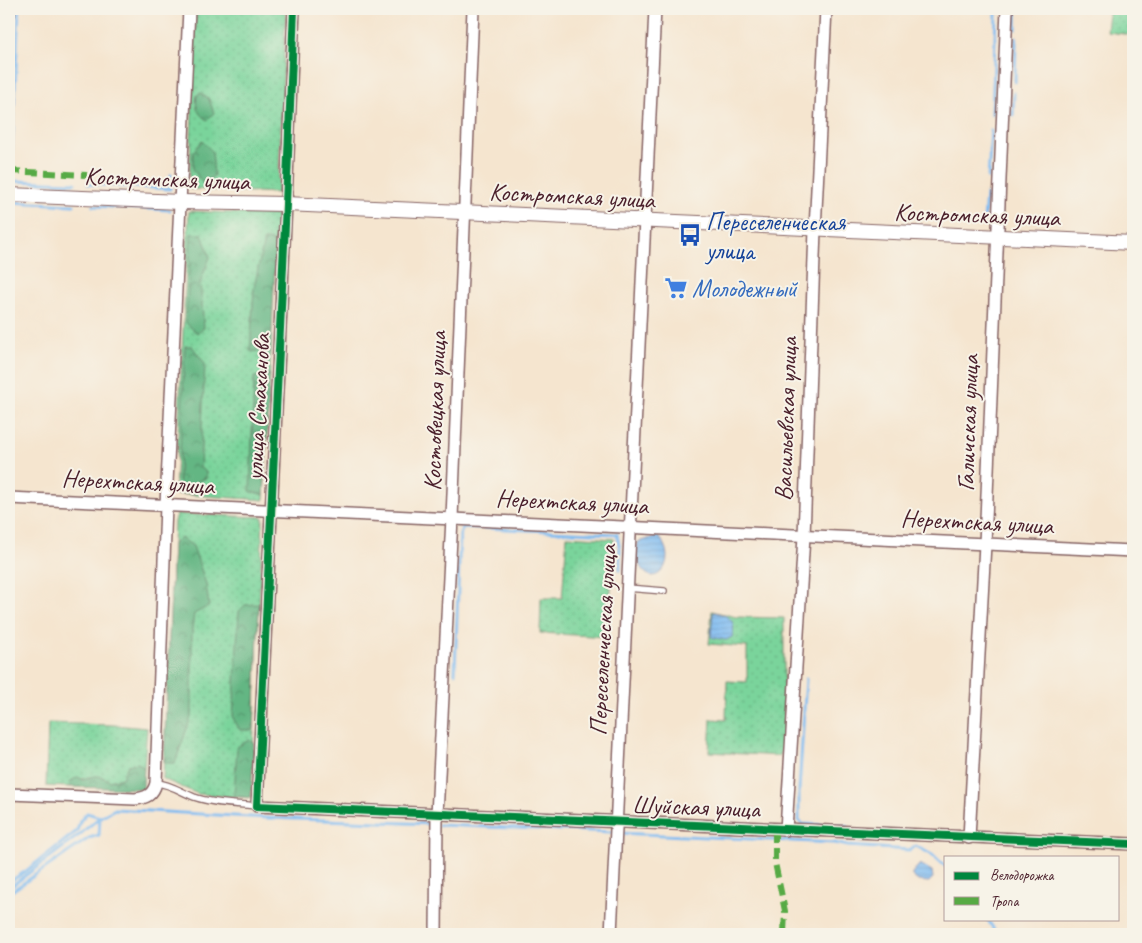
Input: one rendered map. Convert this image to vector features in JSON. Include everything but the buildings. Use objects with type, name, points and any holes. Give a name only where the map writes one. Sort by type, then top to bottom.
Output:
[{"type":"street","points":[[9,9],[9,14]]},
{"type":"street","points":[[9,794],[135,799],[148,796],[154,788],[189,9]]},
{"type":"street","name":"улица Стаханова","points":[[257,806],[294,9]]},
{"type":"street","name":"Костовецкая улица","points":[[436,934],[437,821],[452,518],[472,9]]},
{"type":"street","name":"Переселенческая улица","points":[[611,934],[655,9]]},
{"type":"street","name":"Васильевская улица","points":[[786,830],[804,536],[815,230],[826,9]]},
{"type":"street","name":"Галичская улица","points":[[969,838],[986,544],[1007,9]]},
{"type":"street","name":"Костромская улица","points":[[9,195],[286,204],[815,230],[1133,243]]},
{"type":"street","name":"Нерехтская улица","points":[[9,498],[1133,551]]},
{"type":"street","name":"Шуйская улица","points":[[257,806],[437,821],[616,829],[786,830],[1133,844]]},
{"type":"lane","points":[[627,588],[664,590]]},
{"type":"lane","points":[[154,788],[167,784],[194,797],[206,800],[257,806]]},
{"type":"green space","points":[[196,9],[286,9],[278,193],[189,189]]},
{"type":"green space","points":[[1081,9],[1133,9],[1133,35],[1107,32],[1109,12]]},
{"type":"green space","points":[[201,93],[209,99],[214,113],[207,120],[199,112],[196,103],[197,95]]},
{"type":"green space","points":[[202,141],[212,151],[214,176],[203,184],[193,169],[193,152]]},
{"type":"green space","points":[[189,211],[277,215],[264,500],[175,494]]},
{"type":"green space","points":[[191,234],[202,234],[210,257],[200,283],[204,328],[197,333],[186,323]]},
{"type":"green space","points":[[264,240],[276,241],[271,352],[250,351],[254,288]]},
{"type":"green space","points":[[185,346],[192,346],[205,364],[200,468],[206,472],[206,478],[196,482],[195,494],[178,492]]},
{"type":"green space","points":[[270,374],[264,495],[250,491],[254,377]]},
{"type":"green space","points":[[177,514],[263,517],[251,798],[198,794],[163,779],[174,521]]},
{"type":"green space","points":[[567,536],[614,539],[608,637],[540,633],[541,598],[562,598]]},
{"type":"green space","points":[[181,538],[193,546],[206,584],[209,606],[194,614],[192,629],[192,714],[175,763],[164,763],[173,544]]},
{"type":"green space","points":[[259,604],[254,730],[240,730],[233,718],[239,611],[245,605]]},
{"type":"green space","points":[[712,611],[736,617],[784,618],[784,744],[780,756],[709,752],[711,719],[726,720],[727,681],[747,682],[747,647],[709,644]]},
{"type":"green space","points":[[48,723],[147,728],[144,768],[138,763],[123,778],[109,781],[94,776],[69,782],[70,787],[46,786]]},
{"type":"green space","points":[[249,740],[254,743],[251,798],[234,796],[237,747]]},
{"type":"green space","points":[[138,763],[144,768],[143,789],[70,787],[69,782],[78,777],[83,780],[100,776],[109,781],[122,778],[128,765]]},
{"type":"water","points":[[657,536],[664,545],[667,561],[660,572],[656,575],[650,575],[644,572],[638,563],[636,549],[638,542]]},
{"type":"water","points":[[714,612],[724,615],[731,620],[734,627],[732,637],[726,640],[711,637]]},
{"type":"water","points":[[920,864],[932,871],[933,878],[929,882],[918,881],[912,876],[912,873]]},
{"type":"waterway","points":[[11,168],[19,9]]},
{"type":"waterway","points":[[1016,9],[1016,29]]},
{"type":"waterway","points":[[992,114],[996,14]]},
{"type":"waterway","points":[[1015,82],[1016,38]]},
{"type":"waterway","points":[[1013,115],[1014,93]]},
{"type":"waterway","points":[[988,178],[991,131]]},
{"type":"waterway","points":[[11,173],[14,181],[75,183]]},
{"type":"waterway","points":[[88,184],[170,189],[171,175]]},
{"type":"waterway","points":[[984,220],[986,194]]},
{"type":"waterway","points":[[9,202],[74,205]]},
{"type":"waterway","points":[[93,206],[170,210]]},
{"type":"waterway","points":[[455,673],[460,535],[463,527],[617,534],[620,550],[620,570]]},
{"type":"waterway","points":[[806,679],[799,790],[799,821],[802,824],[847,826]]},
{"type":"waterway","points":[[9,888],[100,817],[115,809],[268,818],[433,824]]},
{"type":"waterway","points":[[9,882],[77,831],[80,821],[87,813],[100,817],[99,835],[89,838],[9,893]]},
{"type":"waterway","points":[[439,825],[613,832]]},
{"type":"waterway","points":[[619,833],[835,843],[848,846],[909,850],[916,846],[934,856],[944,865]]},
{"type":"waterway","points":[[988,920],[997,934]]},
{"type":"marked path","points":[[9,171],[87,175]]},
{"type":"marked path","points":[[775,830],[775,863],[785,911],[784,934]]},
{"type":"cycle path","points":[[294,9],[257,806],[1133,844]]},
{"type":"place","name":"Переселенческая улица","points":[[690,235]]},
{"type":"place","name":"Молодежный","points":[[676,288]]}]
